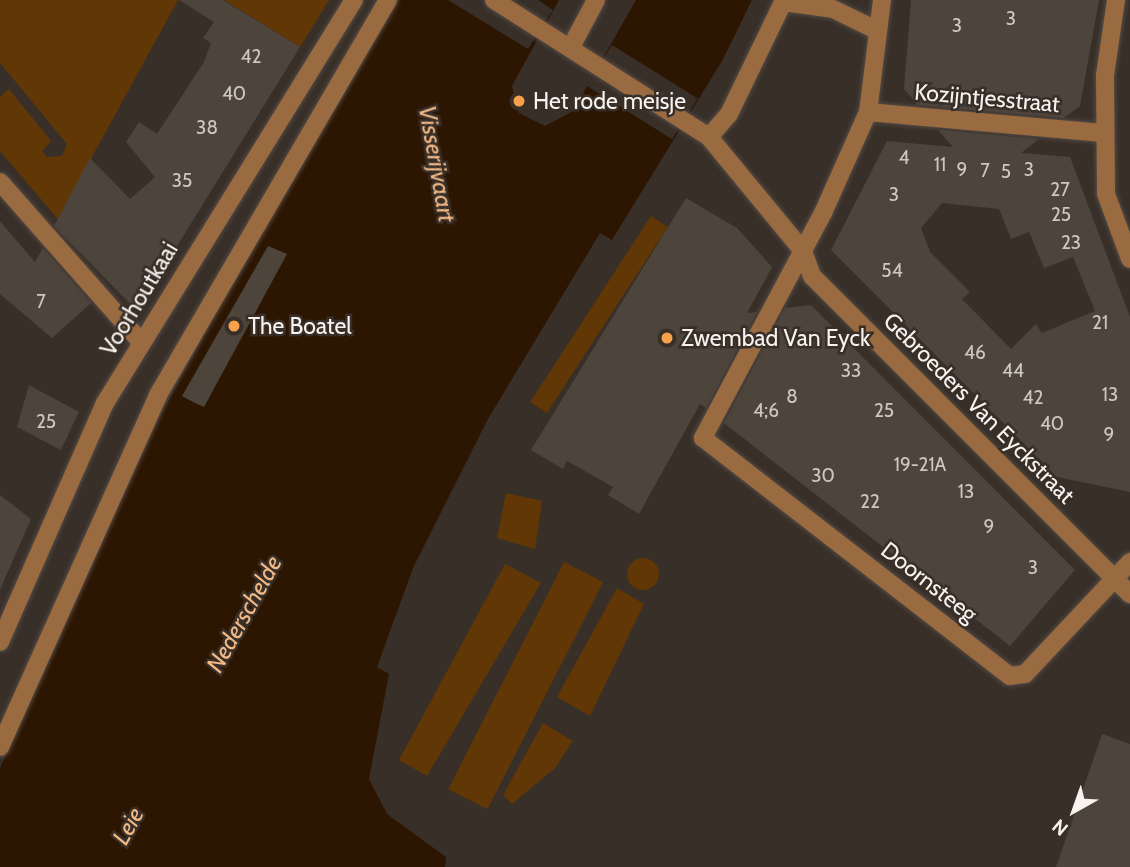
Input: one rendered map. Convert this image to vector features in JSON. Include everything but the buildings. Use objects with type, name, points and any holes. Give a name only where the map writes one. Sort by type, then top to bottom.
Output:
[{"type":"street","name":"Voorhoutkaai","points":[[0,642],[105,403],[354,0]]},
{"type":"street","points":[[0,747],[158,395],[388,0]]},
{"type":"street","name":"Gebroeders Van Eyckstraat","points":[[494,0],[686,118],[709,137],[729,169],[803,251],[812,276],[1130,594]]},
{"type":"street","points":[[571,47],[596,0]]},
{"type":"street","points":[[803,251],[868,112],[874,29],[882,0]]},
{"type":"street","points":[[1116,0],[1103,132],[1105,194],[1130,259]]},
{"type":"street","points":[[709,137],[729,114],[784,1],[833,9],[874,29]]},
{"type":"street","name":"Kozijntjesstraat","points":[[868,112],[1103,132]]},
{"type":"street","points":[[0,183],[141,342]]},
{"type":"street","name":"Doornsteeg","points":[[803,251],[703,438],[1010,676],[1025,674],[1130,562]]},
{"type":"shaded area","points":[[0,0],[178,0],[59,217],[62,224],[0,151],[0,97],[9,89],[51,141],[42,151],[47,157],[62,156],[67,144],[0,63]]},
{"type":"shaded area","points":[[224,0],[329,0],[300,47]]},
{"type":"shaded area","points":[[651,216],[668,227],[547,413],[530,402]]},
{"type":"shaded area","points":[[506,493],[542,501],[535,549],[497,538]]},
{"type":"shaded area","points":[[643,558],[654,563],[659,574],[654,585],[643,590],[632,585],[627,574],[632,563]]},
{"type":"shaded area","points":[[564,562],[603,582],[487,809],[448,789]]},
{"type":"shaded area","points":[[505,564],[541,583],[427,776],[399,760]]},
{"type":"shaded area","points":[[617,588],[644,604],[590,716],[557,697]]},
{"type":"shaded area","points":[[543,723],[573,741],[555,768],[512,804],[503,795]]},
{"type":"water","points":[[399,0],[559,0],[512,86],[519,113],[545,126],[573,111],[636,0],[752,0],[722,61],[612,240],[600,233],[488,419],[413,568],[377,667],[389,674],[369,779],[387,814],[446,857],[445,867],[0,867],[0,768],[83,582],[160,416],[247,256]]},
{"type":"pier","points":[[448,0],[538,0],[553,10],[528,49]]},
{"type":"pier","points":[[612,45],[698,99],[672,139],[587,86]]},
{"type":"place","name":"Het rode meisje","points":[[519,101]]},
{"type":"place","name":"The Boatel","points":[[234,326]]},
{"type":"place","name":"Zwembad Van Eyck","points":[[667,338]]},
{"type":"water label","name":"Visserijvaart","points":[[437,164]]},
{"type":"water label","name":"Nederschelde","points":[[244,614]]},
{"type":"water label","name":"Leie","points":[[128,826]]}]
